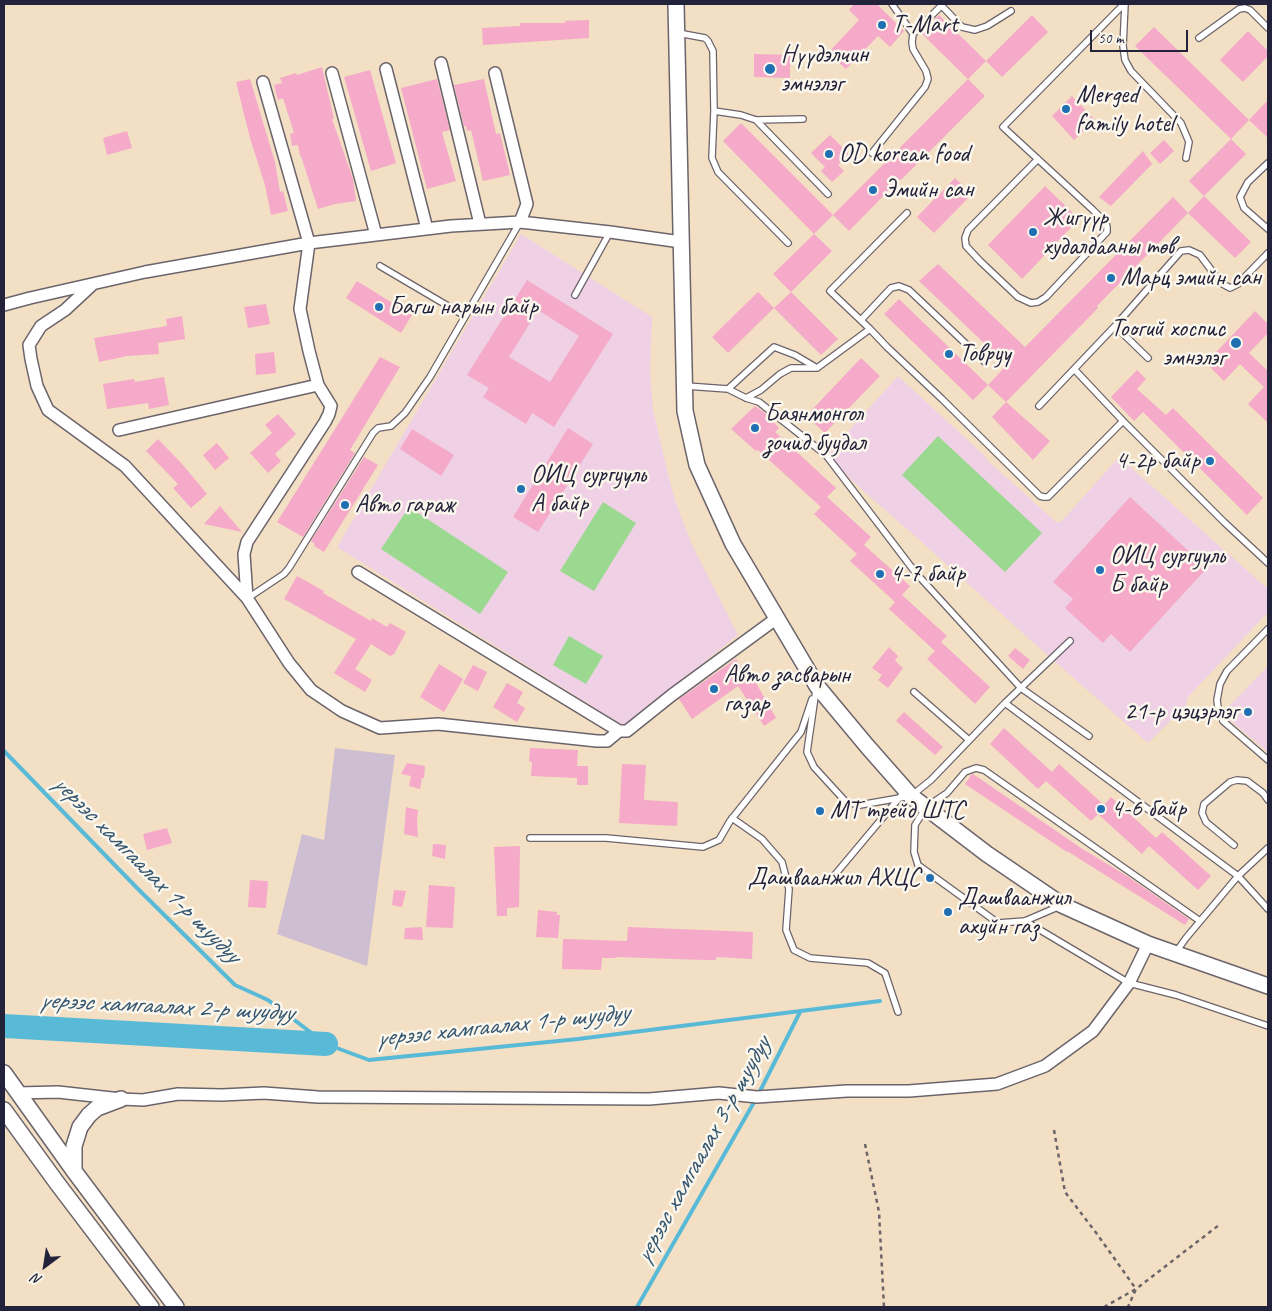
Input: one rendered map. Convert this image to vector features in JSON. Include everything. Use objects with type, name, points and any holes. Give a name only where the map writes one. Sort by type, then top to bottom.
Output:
[{"type":"street","points":[[676,4],[685,411],[697,465],[733,544],[817,686],[868,746],[906,796],[926,807],[987,854],[1062,905],[1148,944],[1268,986]]},
{"type":"street","points":[[441,64],[480,224]]},
{"type":"street","points":[[386,69],[427,229]]},
{"type":"street","points":[[332,73],[376,235]]},
{"type":"street","points":[[495,73],[528,204],[520,222]]},
{"type":"street","points":[[247,598],[244,554],[247,542],[329,414],[331,406],[318,385],[300,309],[309,243],[263,82]]},
{"type":"street","points":[[4,306],[30,298],[146,272],[309,243],[427,229],[520,222],[681,242]]},
{"type":"street","points":[[93,284],[65,310],[41,326],[29,345],[37,386],[48,410],[125,466],[247,598],[289,663],[311,690],[342,712],[380,728],[438,724],[597,742],[607,741],[619,732],[627,731],[672,695],[777,618]]},
{"type":"street","points":[[119,430],[318,385]]},
{"type":"street","points":[[358,572],[619,732]]},
{"type":"street","points":[[11,1094],[58,1092],[143,1100],[178,1094],[222,1095],[264,1093],[318,1097],[649,1099],[718,1094],[757,1096],[847,1091],[909,1091],[997,1084],[1045,1066],[1093,1031],[1129,983],[1148,944]]},
{"type":"street","points":[[4,1073],[11,1094],[74,1171],[176,1307]]},
{"type":"street","points":[[74,1171],[74,1146],[80,1128],[89,1115],[97,1108],[121,1099]]},
{"type":"street","points":[[4,1110],[151,1307]]},
{"type":"lane","points":[[892,4],[913,34]]},
{"type":"lane","points":[[1125,4],[1123,46],[1125,60],[1131,71],[1182,123],[1189,142],[1186,158]]},
{"type":"lane","points":[[1038,159],[968,230],[965,238],[966,246],[980,261],[1018,297],[1030,303],[1038,302],[1046,297],[1107,232],[1107,227],[1106,223],[1038,159],[1003,127],[1125,4]]},
{"type":"lane","points":[[872,153],[925,87],[928,79],[926,71],[913,49],[913,34],[941,5],[962,27],[975,30],[987,26],[1011,11]]},
{"type":"lane","points":[[1200,38],[1239,9],[1245,8],[1250,10],[1268,28]]},
{"type":"lane","points":[[676,32],[705,38],[713,50],[714,111],[712,158],[718,172],[788,243]]},
{"type":"lane","points":[[714,111],[741,115],[756,120],[803,119]]},
{"type":"lane","points":[[756,120],[828,194]]},
{"type":"lane","points":[[1268,163],[1248,182],[1240,197],[1244,208],[1268,229]]},
{"type":"lane","points":[[907,213],[830,291],[1040,496],[1048,497],[1123,421]]},
{"type":"lane","points":[[247,598],[284,574],[373,433],[378,428],[391,426],[405,413],[430,377],[520,222]]},
{"type":"lane","points":[[575,295],[610,232]]},
{"type":"lane","points":[[1039,406],[1116,326],[1181,251],[1189,250],[1200,255],[1221,283],[1230,288],[1238,284],[1267,257]]},
{"type":"lane","points":[[380,266],[465,316]]},
{"type":"lane","points":[[860,320],[891,288],[899,286],[909,290],[985,362]]},
{"type":"lane","points":[[1116,326],[1148,358]]},
{"type":"lane","points":[[746,398],[761,390],[780,374],[791,368],[817,368],[870,329]]},
{"type":"lane","points":[[728,388],[774,347],[795,355],[817,368]]},
{"type":"lane","points":[[1074,369],[1123,421],[1268,563]]},
{"type":"lane","points":[[684,386],[728,388],[758,402],[826,455],[915,572],[1021,688],[1089,736]]},
{"type":"lane","points":[[1268,628],[1227,670],[1220,684],[1217,700],[1223,721],[1268,760]]},
{"type":"lane","points":[[833,877],[906,796],[931,780],[1005,703],[1070,641]]},
{"type":"lane","points":[[817,686],[807,752],[814,766],[846,802],[860,805],[906,796]]},
{"type":"lane","points":[[530,838],[606,838],[703,847],[719,840],[732,818],[800,732],[817,686]]},
{"type":"lane","points":[[914,692],[969,740]]},
{"type":"lane","points":[[1005,703],[1238,876],[1268,909]]},
{"type":"lane","points":[[1062,905],[1025,921],[998,923],[918,865],[914,852],[915,825],[926,807],[947,793],[965,772],[976,768],[984,770],[1200,921]]},
{"type":"lane","points":[[1234,845],[1206,822],[1202,813],[1204,804],[1230,782],[1237,780],[1247,781],[1263,793],[1268,800]]},
{"type":"lane","points":[[732,818],[762,839],[782,862],[789,889],[786,930],[794,950],[810,958],[868,963],[885,973],[898,1012]]},
{"type":"lane","points":[[1175,953],[1238,876],[1268,848]]},
{"type":"lane","points":[[1025,921],[1129,983],[1176,995],[1268,1026]]},
{"type":"path","points":[[1054,1130],[1065,1192],[1136,1289]]},
{"type":"path","points":[[865,1144],[879,1212],[884,1307]]},
{"type":"path","points":[[1104,1307],[1136,1289],[1219,1225]]},
{"type":"path","points":[[1128,1307],[1136,1289]]},
{"type":"shaded area","name":"ОИЦ сургууль А байр","points":[[521,234],[652,317],[650,372],[653,410],[669,478],[692,545],[738,635],[624,726],[337,547]]},
{"type":"shaded area","name":"ОИЦ сургууль Б байр","points":[[898,376],[1056,522],[1061,522],[1119,457],[1268,589],[1268,612],[1188,697],[1186,705],[1148,743],[859,487],[827,455]]},
{"type":"shaded area","name":"21-р цэцэрлэг","points":[[1268,666],[1268,752],[1226,717],[1228,707]]},
{"type":"shaded area","points":[[335,748],[395,755],[367,966],[277,934],[302,834],[324,840]]},
{"type":"green space","points":[[938,436],[1042,533],[1005,572],[902,475]]},
{"type":"green space","points":[[603,502],[636,523],[594,591],[560,571]]},
{"type":"green space","points":[[409,507],[508,572],[480,614],[381,549]]},
{"type":"green space","points":[[569,636],[603,656],[586,684],[553,665]]},
{"type":"building","points":[[854,4],[877,4],[904,31],[890,47],[878,36],[846,69],[828,53],[859,20],[849,10]]},
{"type":"building","points":[[939,15],[986,61],[968,79],[921,33]]},
{"type":"building","points":[[1032,15],[1048,32],[1002,77],[986,61]]},
{"type":"building","points":[[589,20],[589,38],[483,45],[482,28],[520,26],[520,23],[565,23],[565,21]]},
{"type":"building","points":[[1154,27],[1249,120],[1231,139],[1135,46]]},
{"type":"building","points":[[1248,31],[1268,51],[1268,56],[1243,82],[1220,60]]},
{"type":"building","name":"Нүүдэлчин эмнэлэг","points":[[754,54],[790,55],[790,78],[754,77]]},
{"type":"building","points":[[322,67],[334,119],[332,119],[353,179],[356,201],[318,209],[298,145],[292,146],[290,134],[294,133],[283,98],[278,100],[274,85],[282,83],[280,78]]},
{"type":"building","points":[[370,70],[396,163],[371,171],[344,77]]},
{"type":"building","points":[[250,79],[275,162],[280,192],[283,191],[288,211],[271,215],[265,185],[250,138],[236,82]]},
{"type":"building","points":[[437,79],[450,130],[442,132],[456,181],[427,189],[401,88]]},
{"type":"building","points":[[484,79],[496,134],[500,133],[510,175],[483,181],[471,130],[467,131],[466,126],[464,126],[454,85]]},
{"type":"building","points":[[968,79],[985,96],[849,231],[833,215]]},
{"type":"building","points":[[1072,96],[1095,120],[1074,140],[1052,116]]},
{"type":"building","points":[[1268,100],[1268,138],[1249,120]]},
{"type":"building","points":[[741,123],[833,215],[814,234],[723,141]]},
{"type":"building","points":[[127,131],[132,148],[107,155],[103,138]]},
{"type":"building","points":[[830,135],[849,154],[838,165],[844,171],[832,182],[821,171],[825,167],[811,153]]},
{"type":"building","points":[[1231,139],[1246,154],[1204,196],[1189,181]]},
{"type":"building","points":[[1164,140],[1174,151],[1160,164],[1150,153]]},
{"type":"building","points":[[1143,151],[1152,164],[1111,206],[1099,197]]},
{"type":"building","points":[[955,178],[972,194],[934,233],[917,217]]},
{"type":"building","name":"Жигүүр худалдааны төв","points":[[1045,186],[1079,219],[1022,279],[988,245]]},
{"type":"building","points":[[1204,196],[1251,242],[1235,258],[1188,213]]},
{"type":"building","points":[[1173,197],[1188,213],[1006,402],[988,385],[1007,365],[919,281],[938,264],[1025,347]]},
{"type":"building","points":[[814,234],[832,251],[791,292],[773,274]]},
{"type":"building","name":"ОИЦ сургууль А байр","points":[[527,280],[613,334],[554,427],[532,413],[526,424],[483,397],[489,388],[467,375]],"holes":[[[538,310],[579,336],[550,382],[509,357]]]},
{"type":"building","name":"Багш нарын байр","points":[[357,281],[412,315],[401,333],[346,298]]},
{"type":"building","points":[[758,292],[774,308],[728,353],[712,337]]},
{"type":"building","points":[[791,292],[838,339],[821,355],[774,308]]},
{"type":"building","points":[[899,299],[988,385],[973,400],[884,314]]},
{"type":"building","points":[[266,304],[270,324],[248,328],[244,307]]},
{"type":"building","points":[[1255,311],[1268,324],[1268,333],[1249,353],[1268,371],[1268,423],[1248,404],[1264,387],[1240,364],[1224,381],[1206,363]]},
{"type":"building","points":[[182,316],[185,339],[158,343],[159,354],[127,356],[99,362],[94,338],[167,326],[166,319]]},
{"type":"building","points":[[274,352],[276,373],[256,375],[255,354]]},
{"type":"building","points":[[380,357],[400,367],[350,450],[355,453],[303,537],[277,522]]},
{"type":"building","points":[[861,358],[880,376],[825,433],[806,416]]},
{"type":"building","name":"4-2р байр","points":[[1137,370],[1146,379],[1137,389],[1166,415],[1173,408],[1263,498],[1247,515],[1143,412],[1134,421],[1111,397]]},
{"type":"building","points":[[164,377],[169,405],[149,409],[148,403],[107,409],[103,384],[134,379],[135,382]]},
{"type":"building","points":[[1006,402],[1050,441],[1033,460],[992,417]]},
{"type":"building","name":"4-7 байр","points":[[755,406],[765,413],[779,428],[775,432],[836,488],[827,497],[871,537],[864,545],[910,586],[902,595],[947,636],[941,642],[990,687],[975,704],[927,659],[935,651],[889,609],[895,602],[850,561],[857,554],[814,514],[821,507],[758,450],[756,451],[731,429]]},
{"type":"building","points":[[278,414],[296,434],[275,454],[281,461],[268,473],[250,453],[272,433],[265,425]]},
{"type":"building","points":[[568,428],[593,444],[538,532],[513,517]]},
{"type":"building","points":[[412,429],[454,455],[441,476],[400,449]]},
{"type":"building","points":[[158,439],[207,494],[191,508],[173,488],[178,484],[146,451]]},
{"type":"building","points":[[217,443],[229,458],[215,470],[203,455]]},
{"type":"building","name":"Авто гараж","points":[[364,457],[378,465],[324,552],[314,546],[315,544],[311,541]]},
{"type":"building","name":"ОИЦ сургууль Б байр","points":[[1130,497],[1207,568],[1130,652],[1111,634],[1103,643],[1065,608],[1073,599],[1053,582]]},
{"type":"building","points":[[220,506],[242,532],[204,524]]},
{"type":"building","points":[[297,576],[371,621],[372,618],[387,627],[390,623],[406,632],[394,654],[390,656],[371,644],[355,669],[372,680],[365,692],[334,673],[356,639],[284,599]]},
{"type":"building","points":[[889,647],[898,656],[895,661],[903,668],[888,688],[878,680],[882,675],[872,668]]},
{"type":"building","points":[[1015,648],[1030,660],[1023,669],[1008,656]]},
{"type":"building","name":"Авто засварын газар","points":[[736,659],[749,678],[752,676],[776,718],[764,726],[738,686],[692,719],[679,699]]},
{"type":"building","points":[[439,664],[463,679],[444,712],[420,697]]},
{"type":"building","points":[[473,665],[487,672],[478,691],[463,683]]},
{"type":"building","points":[[507,683],[523,692],[517,703],[525,708],[517,722],[493,707]]},
{"type":"building","points":[[904,712],[943,747],[935,755],[896,721]]},
{"type":"building","name":"4-6 байр","points":[[1004,728],[1052,772],[1059,764],[1104,805],[1111,797],[1156,838],[1162,832],[1211,876],[1198,890],[1149,846],[1142,854],[1098,814],[1091,821],[1046,781],[1038,789],[990,744]]},
{"type":"building","points":[[530,748],[578,750],[577,766],[588,766],[588,785],[577,785],[577,778],[531,776]]},
{"type":"building","points":[[407,763],[425,766],[424,778],[422,778],[420,789],[409,786],[411,776],[401,774]]},
{"type":"building","points":[[622,764],[646,765],[644,800],[678,802],[677,826],[619,823]]},
{"type":"building","points":[[973,774],[1189,919],[1185,925],[1067,852],[965,784]]},
{"type":"building","points":[[406,807],[418,810],[418,837],[404,834]]},
{"type":"building","points":[[167,828],[172,843],[147,850],[143,834]]},
{"type":"building","points":[[433,844],[446,845],[445,859],[432,856]]},
{"type":"building","points":[[520,846],[519,907],[507,908],[507,916],[497,916],[494,847]]},
{"type":"building","points":[[250,880],[268,881],[266,908],[248,907]]},
{"type":"building","points":[[429,885],[455,887],[453,928],[426,927]]},
{"type":"building","points":[[394,890],[406,891],[402,907],[392,905]]},
{"type":"building","points":[[538,910],[557,912],[557,915],[560,915],[558,938],[536,937]]},
{"type":"building","points":[[422,927],[423,940],[404,939],[405,928]]},
{"type":"building","points":[[628,927],[753,932],[752,959],[716,957],[716,960],[705,960],[616,957],[602,958],[601,970],[562,969],[563,939],[627,941]]},
{"type":"waterway","name":"үерээс хамгаалах 1-р шуудуу","points":[[4,751],[137,888],[235,985],[268,1000],[326,1044],[369,1060],[578,1039],[880,1001]]},
{"type":"waterway","name":"үерээс хамгаалах 3-р шуудуу","points":[[637,1307],[757,1097],[800,1012]]},
{"type":"waterway","name":"үерээс хамгаалах 2-р шуудуу","points":[[4,1026],[326,1044]]},
{"type":"place","name":"T-Mart","points":[[882,25]]},
{"type":"place","name":"Нүүдэлчин эмнэлэг","points":[[770,69]]},
{"type":"place","name":"Merged family hotel","points":[[1066,109]]},
{"type":"place","name":"OD korean food","points":[[829,154]]},
{"type":"place","name":"Эмийн сан","points":[[873,190]]},
{"type":"place","name":"Жигүүр худалдааны төв","points":[[1033,232]]},
{"type":"place","name":"Марц эмийн сан","points":[[1111,278]]},
{"type":"place","name":"Багш нарын байр","points":[[379,307]]},
{"type":"place","name":"Тоогий хоспис эмнэлэг","points":[[1236,343]]},
{"type":"place","name":"Товруу","points":[[949,354]]},
{"type":"place","name":"Баянмонгол зочид буудал","points":[[755,428]]},
{"type":"place","name":"4-2р байр","points":[[1210,461]]},
{"type":"place","name":"ОИЦ сургууль А байр","points":[[521,489]]},
{"type":"place","name":"Авто гараж","points":[[345,505]]},
{"type":"place","name":"ОИЦ сургууль Б байр","points":[[1100,570]]},
{"type":"place","name":"4-7 байр","points":[[880,574]]},
{"type":"place","name":"Авто засварын газар","points":[[714,689]]},
{"type":"place","name":"21-р цэцэрлэг","points":[[1248,712]]},
{"type":"place","name":"4-6 байр","points":[[1101,809]]},
{"type":"place","name":"МТ трейд ШТС","points":[[820,811]]},
{"type":"place","name":"Дашваанжил АХЦС","points":[[930,878]]},
{"type":"place","name":"Дашваанжил ахуйн газ","points":[[948,912]]}]
